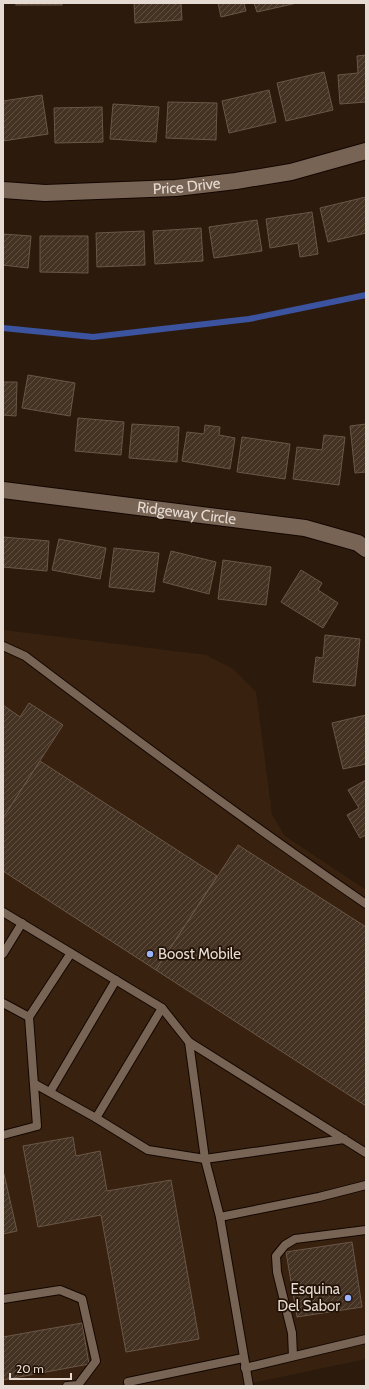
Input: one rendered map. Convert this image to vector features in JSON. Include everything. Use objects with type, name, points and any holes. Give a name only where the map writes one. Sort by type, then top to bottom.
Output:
[{"type":"street","name":"Price Drive","points":[[3,190],[45,193],[176,188],[236,181],[291,172],[366,151]]},
{"type":"street","name":"Ridgeway Circle","points":[[3,490],[305,528],[358,543],[366,549]]},
{"type":"lane","points":[[3,646],[25,656],[169,765],[277,843],[366,904]]},
{"type":"lane","points":[[3,912],[162,1008],[189,1042],[366,1153]]},
{"type":"lane","points":[[3,954],[22,923]]},
{"type":"lane","points":[[3,1135],[37,1126],[29,1017],[71,953]]},
{"type":"lane","points":[[50,1092],[116,980]]},
{"type":"lane","points":[[3,1003],[29,1017]]},
{"type":"lane","points":[[96,1118],[162,1008]]},
{"type":"lane","points":[[189,1042],[205,1159],[220,1217],[249,1386]]},
{"type":"lane","points":[[34,1084],[96,1118],[148,1150],[205,1159],[344,1139]]},
{"type":"lane","points":[[220,1217],[319,1197],[366,1185]]},
{"type":"lane","points":[[293,1356],[292,1333],[277,1272],[276,1256],[285,1245],[295,1239],[366,1230]]},
{"type":"lane","points":[[3,1298],[60,1290],[82,1299],[96,1361],[78,1385],[67,1386]]},
{"type":"lane","points":[[245,1368],[366,1339]]},
{"type":"lane","points":[[129,1386],[128,1382],[243,1358]]},
{"type":"shaded area","points":[[3,630],[206,655],[233,669],[256,692],[272,815],[285,836],[366,890],[366,1359],[237,1386],[3,1386]]},
{"type":"building","points":[[16,3],[62,3],[62,5],[16,5]]},
{"type":"building","points":[[134,3],[181,3],[182,20],[135,23]]},
{"type":"building","points":[[218,3],[244,3],[246,11],[221,17]]},
{"type":"building","points":[[254,3],[297,3],[257,12]]},
{"type":"building","points":[[366,55],[366,102],[340,104],[338,75],[358,73],[357,56]]},
{"type":"building","points":[[324,72],[333,110],[286,121],[277,83]]},
{"type":"building","points":[[269,90],[276,122],[229,133],[222,101]]},
{"type":"building","points":[[42,95],[48,134],[3,141],[3,101]]},
{"type":"building","points":[[168,102],[217,103],[216,140],[166,138]]},
{"type":"building","points":[[113,104],[159,107],[156,142],[110,139]]},
{"type":"building","points":[[102,107],[103,142],[55,143],[54,108]]},
{"type":"building","points":[[366,197],[366,233],[328,242],[320,208]]},
{"type":"building","points":[[312,212],[318,254],[300,257],[298,243],[270,248],[266,219]]},
{"type":"building","points":[[257,220],[262,251],[214,258],[209,227]]},
{"type":"building","points":[[201,228],[203,261],[155,264],[153,231]]},
{"type":"building","points":[[144,231],[145,265],[97,267],[96,233]]},
{"type":"building","points":[[3,234],[31,236],[28,268],[3,265]]},
{"type":"building","points":[[40,236],[88,236],[88,273],[40,272]]},
{"type":"building","points":[[28,375],[75,383],[70,416],[22,408]]},
{"type":"building","points":[[3,382],[17,382],[16,416],[3,415]]},
{"type":"building","points":[[78,418],[124,422],[121,455],[75,451]]},
{"type":"building","points":[[132,424],[179,427],[177,462],[129,458]]},
{"type":"building","points":[[366,424],[366,472],[355,473],[350,426]]},
{"type":"building","points":[[205,425],[220,427],[219,435],[235,438],[230,469],[182,461],[187,432],[204,434]]},
{"type":"building","points":[[324,435],[345,437],[339,485],[293,479],[297,447],[322,450]]},
{"type":"building","points":[[242,437],[290,444],[285,479],[237,472]]},
{"type":"building","points":[[3,537],[49,541],[47,571],[3,567]]},
{"type":"building","points":[[59,539],[106,548],[100,579],[52,570]]},
{"type":"building","points":[[114,548],[159,553],[154,592],[109,587]]},
{"type":"building","points":[[171,551],[216,562],[209,594],[163,582]]},
{"type":"building","points":[[223,560],[271,567],[266,605],[218,599]]},
{"type":"building","points":[[301,570],[322,583],[318,590],[338,603],[323,628],[281,602]]},
{"type":"building","points":[[325,635],[360,639],[355,686],[313,682],[316,657],[323,658]]},
{"type":"building","points":[[29,703],[63,725],[3,818],[3,705],[20,717]]},
{"type":"building","points":[[366,715],[366,764],[343,769],[332,723]]},
{"type":"building","points":[[40,761],[217,876],[156,970],[3,871],[3,818]]},
{"type":"building","points":[[366,780],[366,835],[360,838],[347,815],[359,808],[348,790]]},
{"type":"building","points":[[238,845],[366,927],[366,1106],[156,970]]},
{"type":"building","points":[[73,1137],[76,1156],[100,1151],[107,1191],[171,1180],[199,1339],[126,1352],[101,1215],[38,1227],[23,1146]]},
{"type":"building","points":[[4,1174],[17,1231],[3,1234],[3,1175]]},
{"type":"building","points":[[352,1242],[362,1307],[297,1317],[286,1252]]},
{"type":"building","points":[[82,1323],[89,1364],[3,1380],[3,1337]]},
{"type":"waterway","points":[[3,328],[93,337],[249,319],[366,295]]},
{"type":"place","name":"Boost Mobile","points":[[150,954]]},
{"type":"place","name":"Esquina Del Sabor","points":[[348,1298]]}]
